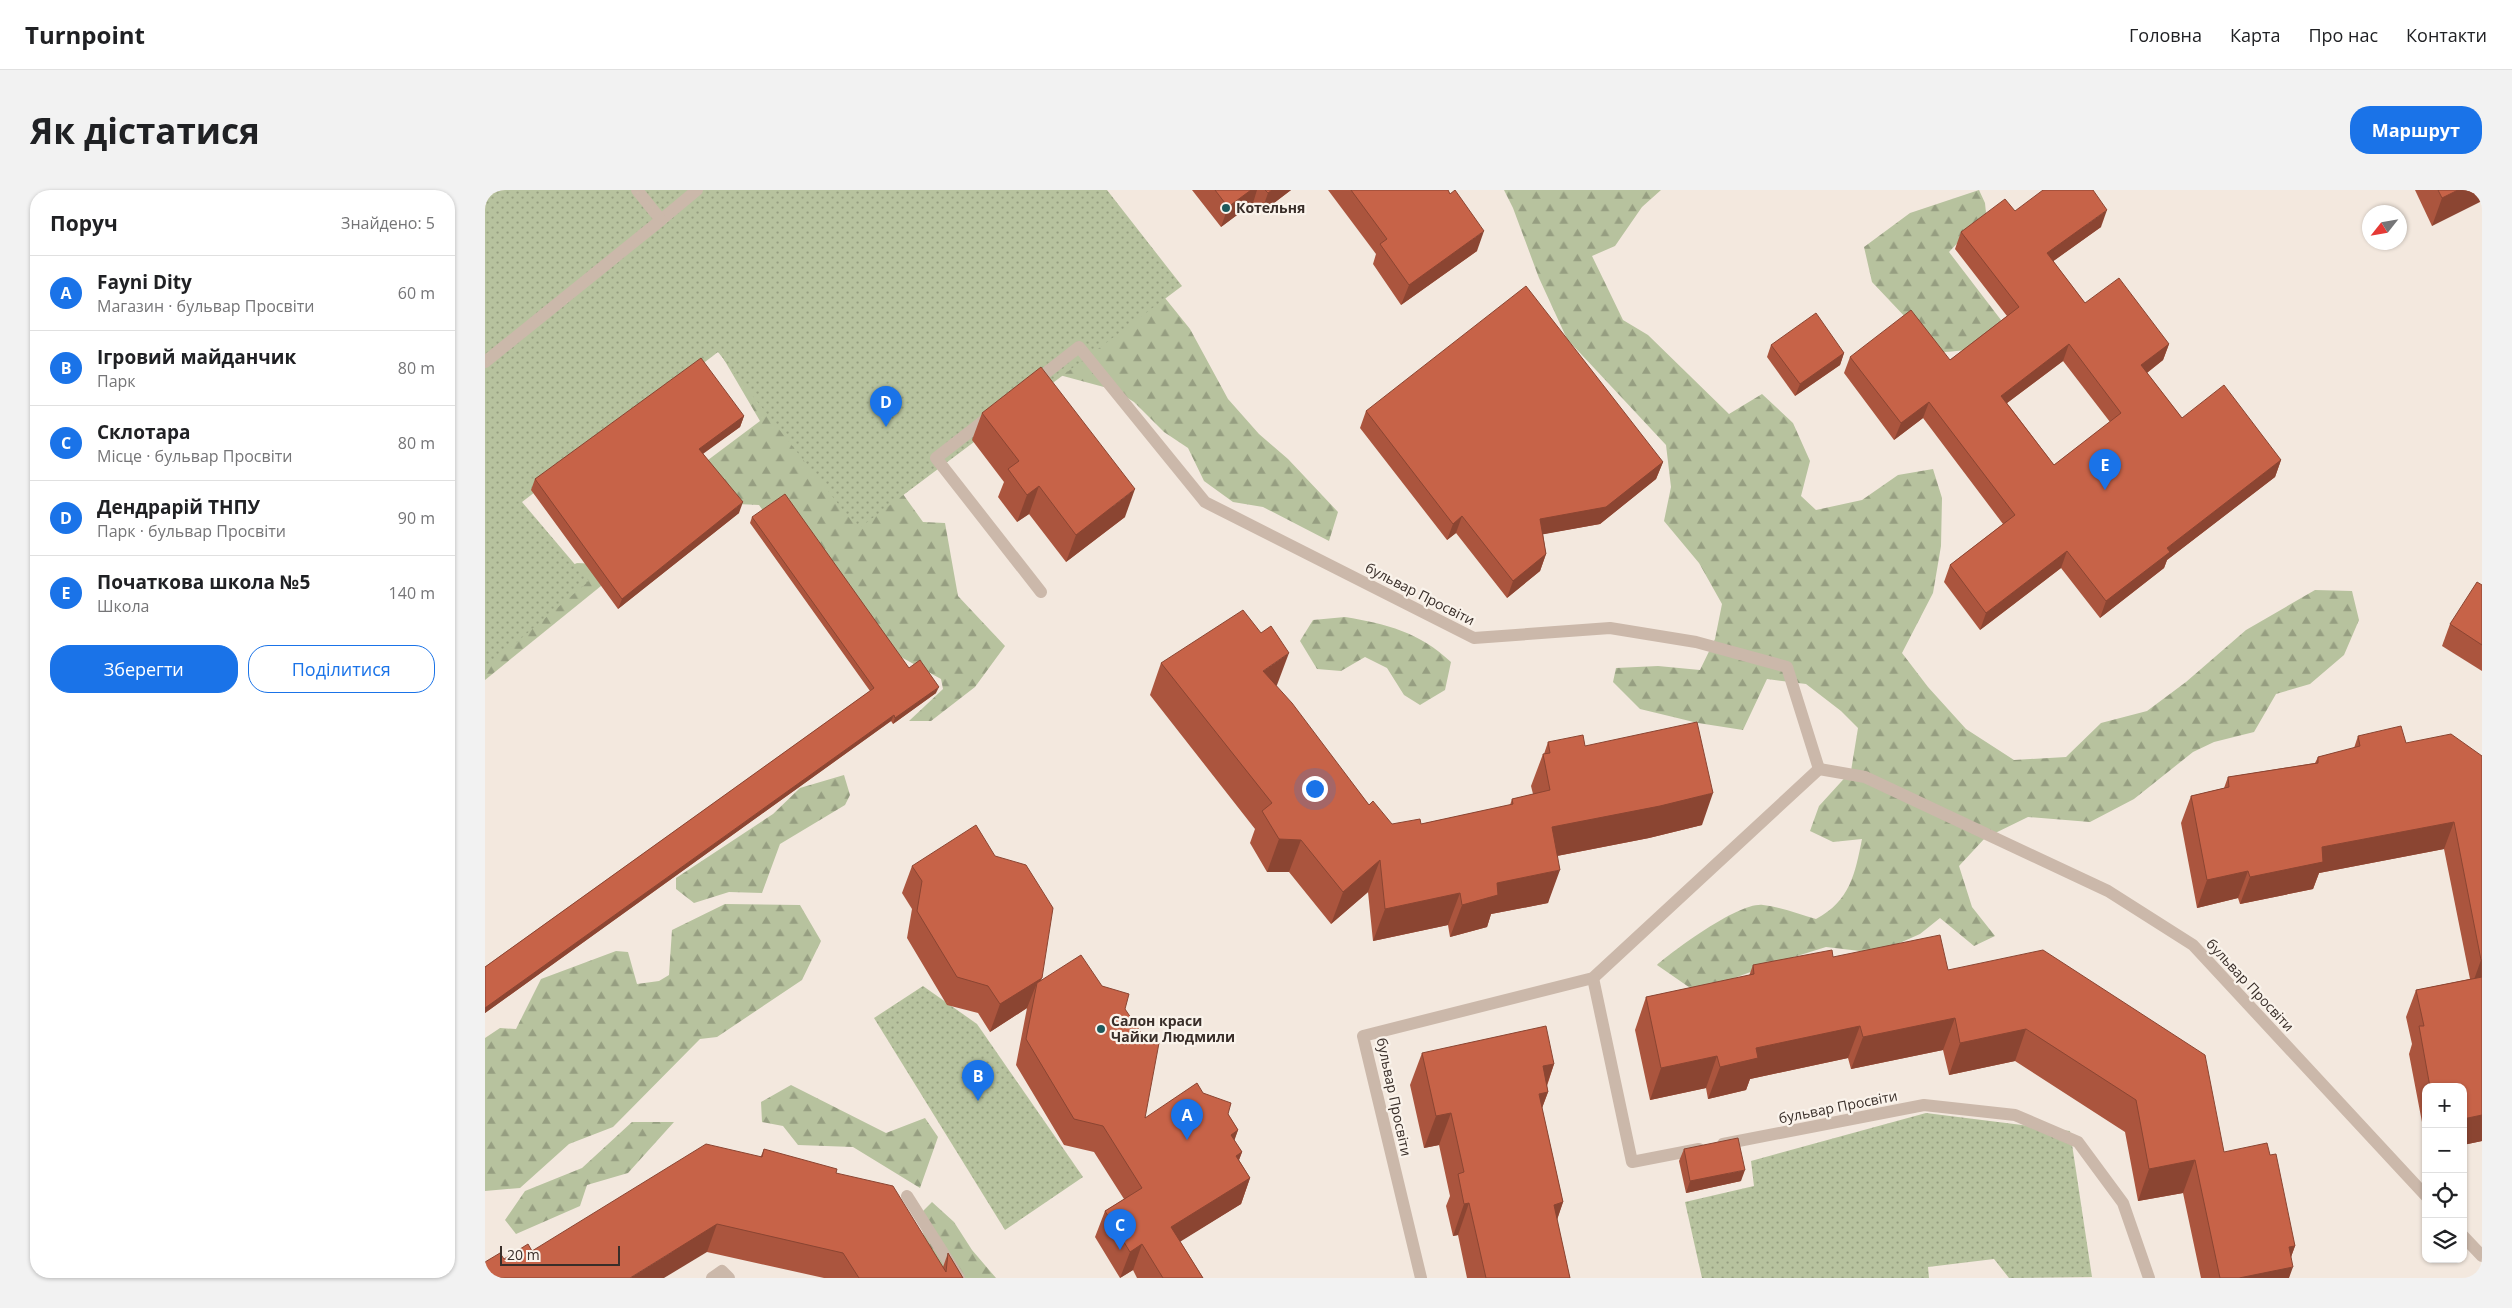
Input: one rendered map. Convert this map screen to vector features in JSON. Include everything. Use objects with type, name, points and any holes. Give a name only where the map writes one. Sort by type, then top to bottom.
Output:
[{"type":"street","points":[[637,190],[661,220]]},
{"type":"street","points":[[485,362],[697,190]]},
{"type":"street","name":"бульвар Просвіти","points":[[1022,392],[1079,347],[1205,502],[1474,638],[1610,628],[1696,642],[1787,667],[1819,769]]},
{"type":"street","points":[[999,410],[936,458],[1041,592]]},
{"type":"street","name":"бульвар Просвіти","points":[[1421,1278],[1363,1036],[1593,978],[1819,769]]},
{"type":"street","name":"бульвар Просвіти","points":[[1819,769],[1865,776],[2108,891],[2193,946],[2422,1192]]},
{"type":"street","name":"бульвар Просвіти","points":[[1593,978],[1632,1162],[1924,1105],[2015,1114],[2078,1142],[2123,1203],[2149,1278]]},
{"type":"street","points":[[907,1196],[959,1278]]},
{"type":"street","points":[[2467,1240],[2482,1256]]},
{"type":"street","points":[[712,1278],[722,1271],[729,1278]]},
{"type":"green space","points":[[485,190],[1107,190],[1182,286],[858,529],[718,352],[522,502],[589,581],[485,669]]},
{"type":"green space","points":[[951,190],[1078,190],[1190,329],[1228,399],[1259,434],[1288,459],[1338,512],[1329,541],[1263,507],[1233,502],[1204,481],[1188,448],[1164,432],[1134,402],[1115,390],[1052,373]]},
{"type":"green space","points":[[1504,190],[1661,190],[1642,207],[1615,246],[1592,256],[1623,320],[1648,335],[1729,414],[1762,394],[1793,423],[1810,461],[1801,496],[1816,510],[1862,500],[1898,475],[1933,469],[1942,498],[1941,546],[1933,593],[1902,653],[1928,687],[1966,729],[2014,760],[2066,757],[2101,723],[2147,711],[2186,682],[2246,630],[2315,590],[2352,591],[2359,620],[2344,655],[2310,684],[2276,694],[2254,732],[2214,742],[2193,752],[2134,799],[2090,822],[2028,817],[1985,838],[1959,866],[1972,907],[1995,936],[1974,946],[1940,918],[1920,934],[1877,953],[1826,947],[1696,992],[1657,965],[1678,948],[1724,918],[1752,906],[1763,905],[1783,909],[1816,919],[1837,904],[1844,895],[1857,864],[1862,839],[1833,842],[1810,831],[1819,806],[1851,771],[1858,728],[1841,711],[1806,684],[1767,679],[1743,730],[1698,723],[1640,709],[1613,682],[1616,668],[1658,666],[1700,670],[1715,639],[1722,604],[1699,563],[1664,521],[1671,487],[1666,445],[1567,339],[1539,278],[1513,208]]},
{"type":"green space","points":[[1979,190],[1985,203],[1986,213],[1949,252],[2001,320],[1988,338],[1973,348],[1932,352],[1908,320],[1872,282],[1864,247],[1910,213]]},
{"type":"green space","points":[[719,351],[895,483],[923,522],[945,523],[958,596],[1005,646],[975,687],[931,721],[909,721],[943,689],[941,679],[890,651],[819,590],[759,505],[737,504],[676,484],[760,421]]},
{"type":"green space","points":[[577,563],[620,565],[601,586],[485,680],[485,637],[556,573]]},
{"type":"green space","points":[[1345,617],[1389,626],[1427,643],[1451,662],[1445,690],[1420,705],[1404,695],[1387,668],[1365,657],[1341,671],[1317,669],[1300,641],[1313,620]]},
{"type":"green space","points":[[844,775],[850,795],[845,805],[780,844],[762,893],[729,892],[694,903],[676,889],[676,878],[773,814],[800,788]]},
{"type":"green space","points":[[725,904],[800,905],[821,941],[802,980],[717,1037],[700,1039],[613,1127],[569,1144],[520,1188],[485,1191],[485,1038],[500,1028],[516,1029],[541,979],[616,951],[628,952],[637,984],[659,981],[669,975],[672,930]]},
{"type":"green space","points":[[923,986],[977,1024],[1083,1177],[1005,1230],[874,1018]]},
{"type":"green space","points":[[791,1085],[886,1133],[925,1118],[938,1137],[920,1188],[853,1147],[798,1145],[783,1126],[762,1122],[761,1102]]},
{"type":"green space","points":[[1926,1113],[2070,1131],[2092,1277],[2009,1278],[1994,1259],[1928,1267],[1929,1278],[1702,1278],[1685,1202],[1754,1186],[1751,1161]]},
{"type":"green space","points":[[632,1122],[674,1122],[628,1173],[587,1185],[580,1206],[516,1234],[505,1220],[525,1191],[582,1168]]},
{"type":"green space","points":[[932,1202],[954,1222],[972,1250],[996,1278],[944,1278],[930,1256],[918,1216]]},
{"type":"building","points":[[1215,190],[1251,190],[1228,207]]},
{"type":"building","points":[[1351,190],[1448,190],[1450,194],[1455,190],[1484,231],[1409,285],[1380,244],[1387,239]]},
{"type":"building","points":[[2043,190],[2093,190],[2107,210],[2047,253],[2085,303],[2119,278],[2169,344],[2141,365],[2182,418],[2224,385],[2281,460],[2167,548],[2170,552],[2106,601],[2067,551],[1986,613],[1950,565],[2015,515],[1929,402],[1901,423],[1850,357],[1911,310],[1950,360],[2019,307],[1961,232],[2005,199],[2015,211]],"holes":[[[2069,344],[2121,413],[2054,465],[2001,396]]]},
{"type":"building","points":[[2438,190],[2458,190],[2442,198]]},
{"type":"building","points":[[1526,286],[1663,462],[1606,507],[1540,519],[1546,554],[1513,581],[1462,516],[1453,524],[1366,411]]},
{"type":"building","points":[[1816,313],[1844,353],[1800,384],[1771,345]]},
{"type":"building","points":[[701,358],[744,416],[699,449],[743,502],[622,599],[535,479]]},
{"type":"building","points":[[1041,367],[1135,489],[1076,535],[1039,486],[1027,495],[1008,469],[1019,461],[982,413]]},
{"type":"building","points":[[785,494],[909,668],[920,660],[939,687],[895,718],[894,715],[485,1008],[485,967],[874,688],[752,517]]},
{"type":"building","points":[[2477,582],[2482,585],[2482,645],[2450,624]]},
{"type":"building","points":[[1243,610],[1261,633],[1271,626],[1289,653],[1263,671],[1292,703],[1369,805],[1373,801],[1392,824],[1420,819],[1421,824],[1513,804],[1512,799],[1550,790],[1543,754],[1550,753],[1548,742],[1583,735],[1585,746],[1697,722],[1713,793],[1660,806],[1552,827],[1560,870],[1497,883],[1498,895],[1462,905],[1460,893],[1385,909],[1380,860],[1343,892],[1301,840],[1279,839],[1262,811],[1272,803],[1161,663]]},
{"type":"building","points":[[2401,726],[2406,743],[2451,734],[2482,756],[2482,960],[2454,822],[2322,847],[2323,862],[2250,877],[2248,871],[2207,880],[2191,796],[2229,787],[2228,777],[2318,763],[2318,757],[2360,746],[2358,736]]},
{"type":"building","points":[[976,825],[995,856],[1026,865],[1053,908],[1042,978],[1000,1004],[988,986],[957,977],[917,911],[922,881],[912,866]]},
{"type":"building","points":[[1940,935],[1948,970],[2043,950],[2205,1055],[2224,1152],[2267,1143],[2270,1155],[2276,1154],[2295,1246],[2289,1247],[2293,1267],[2239,1278],[2220,1278],[2195,1160],[2149,1169],[2136,1100],[2026,1029],[1960,1043],[1955,1018],[1863,1037],[1860,1026],[1756,1048],[1758,1058],[1720,1067],[1717,1056],[1661,1068],[1646,997],[1754,974],[1753,965],[1832,950],[1833,957]]},
{"type":"building","points":[[1081,955],[1102,986],[1129,994],[1125,1009],[1146,1040],[1159,1043],[1145,1118],[1197,1083],[1203,1093],[1231,1103],[1228,1114],[1238,1130],[1231,1135],[1242,1152],[1236,1156],[1250,1178],[1171,1227],[1203,1278],[1163,1278],[1142,1244],[1130,1252],[1105,1211],[1142,1188],[1103,1126],[1074,1119],[1026,1039],[1037,983]]},
{"type":"building","points":[[2482,977],[2482,1115],[2467,1118],[2467,1083],[2429,1083],[2419,1026],[2424,1026],[2416,990]]},
{"type":"building","points":[[1546,1026],[1554,1064],[1543,1066],[1548,1092],[1539,1094],[1563,1202],[1554,1205],[1570,1278],[1486,1278],[1469,1203],[1464,1204],[1458,1174],[1464,1172],[1451,1113],[1436,1116],[1422,1053]]},
{"type":"building","points":[[1738,1138],[1745,1170],[1690,1181],[1684,1149]]},
{"type":"building","points":[[706,1144],[762,1157],[764,1149],[837,1169],[836,1173],[893,1186],[946,1272],[948,1253],[963,1278],[859,1278],[843,1253],[717,1224],[630,1278],[485,1278],[485,1262],[500,1253],[504,1259],[528,1244],[532,1251]]},
{"type":"place","name":"Котельня","points":[[1226,208]]},
{"type":"place","name":"Дендрарій ТНПУ","points":[[886,427]]},
{"type":"place","name":"Початкова школа №5","points":[[2105,490]]},
{"type":"place","name":"Салон краси Чайки Людмили","points":[[1101,1029]]},
{"type":"place","name":"Ігровий майданчик","points":[[978,1101]]},
{"type":"place","name":"Fayni Dity","points":[[1187,1140]]},
{"type":"place","name":"Склотара","points":[[1120,1250]]}]
